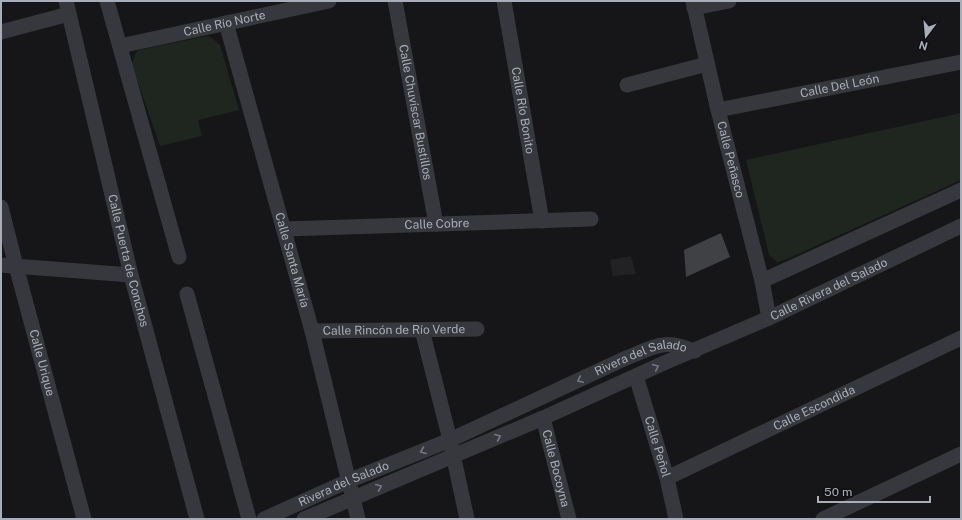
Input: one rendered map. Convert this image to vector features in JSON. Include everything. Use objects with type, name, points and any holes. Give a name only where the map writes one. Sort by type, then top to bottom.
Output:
[{"type":"street","points":[[107,1],[179,257]]},
{"type":"street","name":"Calle Río Norte","points":[[120,46],[329,1]]},
{"type":"street","name":"Calle Chuvíscar Bustillos","points":[[395,1],[436,224]]},
{"type":"street","name":"Calle Río Bonito","points":[[504,1],[542,221]]},
{"type":"street","points":[[693,5],[729,1]]},
{"type":"street","name":"Calle Peñasco","points":[[693,5],[718,110],[762,281],[769,318]]},
{"type":"street","points":[[1,32],[67,7]]},
{"type":"street","name":"Calle Puerta de Conchos","points":[[67,7],[131,275],[197,519]]},
{"type":"street","name":"Calle Santa María","points":[[226,23],[312,331],[358,519]]},
{"type":"street","name":"Calle Del León","points":[[718,110],[961,62]]},
{"type":"street","points":[[627,85],[707,64]]},
{"type":"street","points":[[762,281],[961,190]]},
{"type":"street","name":"Calle Urique","points":[[1,207],[84,519]]},
{"type":"street","name":"Calle Cobre","points":[[284,230],[591,219]]},
{"type":"street","name":"Calle Rivera del Salado","points":[[695,351],[959,230]]},
{"type":"street","points":[[1,265],[131,275]]},
{"type":"street","points":[[187,294],[249,519]]},
{"type":"street","name":"Calle Rincón de Río Verde","points":[[312,331],[477,329]]},
{"type":"street","points":[[422,330],[450,440],[467,519]]},
{"type":"street","name":"Calle Escondida","points":[[667,478],[961,338]]},
{"type":"street","name":"Rivera del Salado","points":[[264,519],[348,481],[450,440],[626,358],[654,347],[663,344],[695,351]]},
{"type":"street","name":"Rivera del Salado","points":[[304,519],[544,418],[695,351]]},
{"type":"street","name":"Calle Peñol","points":[[636,376],[667,478],[676,519]]},
{"type":"street","name":"Calle Bocoyna","points":[[544,418],[569,519]]},
{"type":"street","points":[[823,519],[961,454]]},
{"type":"shaded area","points":[[207,36],[212,38],[220,45],[239,110],[198,120],[202,136],[160,146],[132,65],[135,54],[139,50]]},
{"type":"shaded area","points":[[961,113],[961,180],[787,259],[777,262],[769,255],[746,160]]},
{"type":"shaded area","points":[[631,256],[636,274],[613,276],[610,260]]},
{"type":"building","points":[[721,233],[730,257],[686,277],[684,250]]}]
